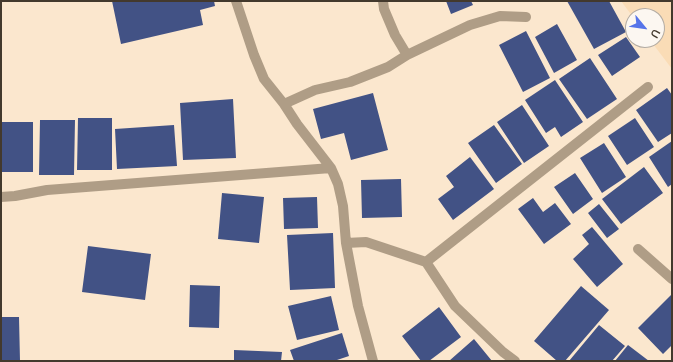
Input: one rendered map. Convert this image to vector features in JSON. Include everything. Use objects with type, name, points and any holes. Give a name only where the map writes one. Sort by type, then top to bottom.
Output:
[{"type":"street","points":[[236,1],[254,55],[264,79],[331,168],[338,184],[343,206],[346,243],[358,306],[373,361]]},
{"type":"street","points":[[383,1],[384,9],[405,56]]},
{"type":"street","points":[[284,104],[314,90],[350,82],[388,67],[405,56],[470,25],[500,16],[526,17]]},
{"type":"street","points":[[423,260],[648,88]]},
{"type":"street","points":[[1,197],[55,190],[331,168]]},
{"type":"street","points":[[346,243],[366,242],[423,260],[455,306],[514,361]]},
{"type":"street","points":[[638,249],[672,278]]},
{"type":"shaded area","points":[[621,1],[672,1],[672,69],[656,48],[665,48],[665,8],[626,8]]},
{"type":"building","points":[[112,1],[214,1],[215,6],[200,10],[203,25],[121,44]]},
{"type":"building","points":[[446,1],[471,1],[473,5],[451,14]]},
{"type":"building","points":[[567,1],[609,1],[625,33],[594,49]]},
{"type":"building","points":[[557,24],[577,60],[554,73],[535,37]]},
{"type":"building","points":[[526,31],[550,78],[523,92],[499,45]]},
{"type":"building","points":[[625,38],[625,48],[634,48],[640,57],[612,76],[598,55]]},
{"type":"building","points":[[590,58],[617,99],[587,119],[559,79]]},
{"type":"building","points":[[555,80],[583,122],[561,137],[555,127],[546,133],[525,100]]},
{"type":"building","points":[[667,88],[672,95],[672,133],[658,142],[636,110]]},
{"type":"building","points":[[373,93],[388,150],[351,160],[344,133],[321,139],[313,109]]},
{"type":"building","points":[[233,99],[236,158],[183,160],[180,103]]},
{"type":"building","points":[[522,105],[549,146],[524,163],[497,122]]},
{"type":"building","points":[[78,118],[112,118],[112,170],[77,170]]},
{"type":"building","points":[[635,118],[654,147],[627,165],[608,136]]},
{"type":"building","points":[[40,120],[75,120],[74,175],[39,175]]},
{"type":"building","points":[[1,122],[33,122],[33,172],[1,172]]},
{"type":"building","points":[[174,125],[177,166],[117,169],[115,129]]},
{"type":"building","points":[[494,125],[522,164],[496,183],[468,143]]},
{"type":"building","points":[[672,141],[672,184],[668,187],[649,157]]},
{"type":"building","points":[[604,143],[626,177],[602,193],[580,158]]},
{"type":"building","points":[[470,157],[494,189],[453,220],[438,199],[454,187],[446,176]]},
{"type":"building","points":[[644,167],[663,193],[621,224],[602,199]]},
{"type":"building","points":[[575,173],[593,199],[573,214],[554,187]]},
{"type":"building","points":[[401,179],[402,217],[362,218],[361,180]]},
{"type":"building","points":[[222,193],[264,197],[259,243],[218,239]]},
{"type":"building","points":[[317,197],[318,228],[284,229],[283,198]]},
{"type":"building","points":[[533,198],[543,212],[555,203],[571,224],[544,244],[518,209]]},
{"type":"building","points":[[599,204],[619,229],[607,238],[588,213]]},
{"type":"building","points":[[592,227],[623,264],[597,287],[573,259],[589,244],[582,235]]},
{"type":"building","points":[[333,233],[335,288],[290,290],[287,235]]},
{"type":"building","points":[[88,246],[151,254],[145,300],[82,292]]},
{"type":"building","points":[[190,285],[220,286],[219,328],[189,327]]},
{"type":"building","points":[[581,286],[609,310],[565,361],[557,361],[534,341]]},
{"type":"building","points":[[672,294],[672,345],[663,354],[638,328]]},
{"type":"building","points":[[331,296],[339,330],[297,340],[288,306]]},
{"type":"building","points":[[439,307],[461,337],[429,361],[421,361],[402,336]]},
{"type":"building","points":[[1,317],[19,317],[20,361],[1,361]]},
{"type":"building","points":[[599,325],[625,346],[612,361],[569,361]]},
{"type":"building","points":[[342,333],[349,356],[334,361],[294,361],[290,350]]},
{"type":"building","points":[[474,339],[492,361],[449,361]]},
{"type":"building","points":[[628,345],[649,361],[615,361]]},
{"type":"building","points":[[234,350],[282,352],[281,361],[234,361]]}]
